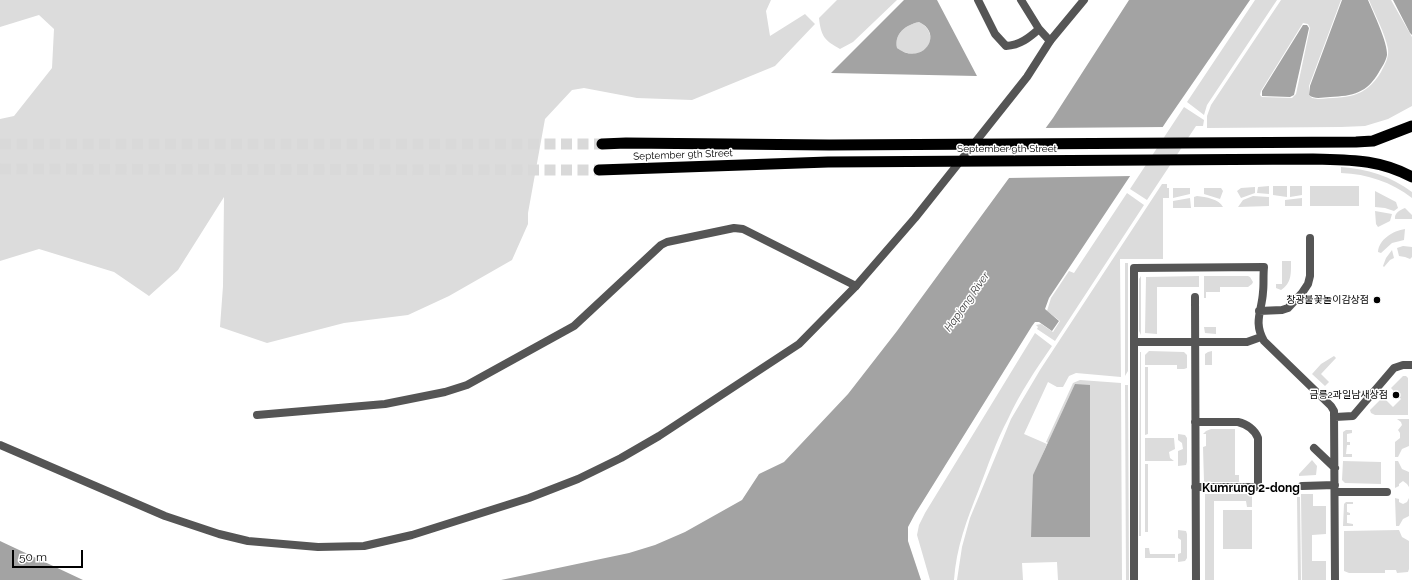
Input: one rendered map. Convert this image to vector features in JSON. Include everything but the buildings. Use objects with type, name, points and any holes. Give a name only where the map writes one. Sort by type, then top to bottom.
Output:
[{"type":"highway","name":"September 9th Street","points":[[602,144],[925,145],[1356,142],[1373,141],[1412,126]]},
{"type":"highway","name":"September 9th Street","points":[[599,170],[828,162],[1314,159],[1370,162],[1387,166],[1412,177]]},
{"type":"street","points":[[978,0],[995,34],[1006,46],[1014,45],[1027,40],[1039,29]]},
{"type":"street","points":[[1021,0],[1039,29],[1050,41]]},
{"type":"street","points":[[0,445],[165,516],[218,534],[248,541],[318,547],[364,546],[412,535],[529,498],[578,479],[621,458],[721,396],[800,344],[856,286],[914,218],[1023,83],[1050,41],[1084,0]]},
{"type":"street","points":[[257,415],[385,404],[439,394],[467,385],[574,326],[666,242],[734,228],[743,229],[856,286]]},
{"type":"street","points":[[1259,311],[1282,310],[1288,308],[1302,293],[1308,284],[1310,276],[1310,238]]},
{"type":"street","points":[[1134,580],[1134,268],[1264,267],[1263,294],[1259,311],[1259,327],[1261,337],[1331,406],[1334,411],[1335,580]]},
{"type":"street","points":[[1195,297],[1196,580]]},
{"type":"street","points":[[1134,342],[1248,342],[1261,337]]},
{"type":"street","points":[[1335,417],[1353,416],[1394,368],[1403,365],[1412,365]]},
{"type":"street","points":[[1195,422],[1244,423],[1256,433],[1258,438],[1258,487],[1195,487]]},
{"type":"street","points":[[1314,448],[1335,468]]},
{"type":"street","points":[[1302,486],[1387,492]]},
{"type":"shaded area","points":[[0,0],[771,0],[766,11],[770,36],[805,14],[815,24],[775,66],[692,100],[637,98],[584,88],[572,90],[545,119],[528,213],[528,224],[512,260],[449,296],[408,315],[344,323],[267,343],[220,327],[223,286],[224,197],[178,270],[149,296],[114,272],[39,249],[0,261],[0,119],[14,116],[52,68],[54,29],[39,15],[0,27]]},
{"type":"shaded area","points":[[837,0],[897,0],[853,42],[840,49],[824,37],[819,18]]},
{"type":"shaded area","points":[[1255,0],[1277,0],[1207,105],[1204,115],[1187,102]]},
{"type":"shaded area","points":[[1281,0],[1341,0],[1309,86],[1309,95],[1312,98],[1337,98],[1354,95],[1368,87],[1375,81],[1381,72],[1387,58],[1387,43],[1369,0],[1391,0],[1412,37],[1412,106],[1388,119],[1365,126],[1207,128],[1207,116],[1211,105]],"holes":[[[1303,23],[1308,24],[1310,28],[1296,94],[1292,98],[1262,97],[1260,95],[1261,91]]]},
{"type":"shaded area","points":[[919,22],[930,34],[928,47],[922,52],[915,54],[907,53],[897,48],[897,38],[902,30]]},
{"type":"shaded area","points":[[1184,107],[1204,120],[1203,126],[1196,126],[1147,200],[1130,189]]},
{"type":"shaded area","points":[[1341,167],[1378,174],[1404,186],[1412,192],[1412,198],[1396,187],[1379,180],[1361,175],[1341,173]]},
{"type":"shaded area","points":[[1162,184],[1167,184],[1167,188],[1169,188],[1169,198],[1163,198],[1163,259],[1120,259],[1121,377],[1076,373],[1069,376],[1063,387],[1057,387],[1048,382],[1024,434],[1047,444],[1032,479],[1075,384],[1048,443],[1046,442],[1073,383],[1080,380],[1121,383],[1122,580],[1058,580],[1057,562],[1022,563],[1023,580],[957,580],[962,547],[970,518],[1011,419],[1040,370]]},
{"type":"shaded area","points":[[1269,186],[1269,194],[1257,193],[1258,187]]},
{"type":"shaded area","points":[[1273,186],[1287,186],[1287,197],[1273,195]]},
{"type":"shaded area","points":[[1290,186],[1302,186],[1302,195],[1290,197]]},
{"type":"shaded area","points":[[1310,186],[1359,186],[1359,206],[1310,206]]},
{"type":"shaded area","points":[[1255,187],[1255,193],[1241,198],[1237,191],[1241,188]]},
{"type":"shaded area","points":[[1173,188],[1190,188],[1190,194],[1173,198]]},
{"type":"shaded area","points":[[1204,188],[1221,188],[1223,191],[1220,199],[1204,194]]},
{"type":"shaded area","points":[[1375,191],[1396,202],[1398,208],[1394,211],[1375,207]]},
{"type":"shaded area","points":[[1127,193],[1144,205],[1055,341],[1037,329],[1038,327],[1036,325],[1041,324],[1053,332],[1060,321],[1047,311],[1051,298],[1069,271],[1074,273]]},
{"type":"shaded area","points":[[1197,196],[1215,200],[1223,207],[1194,207],[1194,197]]},
{"type":"shaded area","points":[[1253,196],[1269,197],[1269,206],[1238,207],[1243,200]]},
{"type":"shaded area","points":[[1190,198],[1191,208],[1173,208],[1173,201]]},
{"type":"shaded area","points":[[1302,198],[1302,206],[1285,206],[1285,200]]},
{"type":"shaded area","points":[[1405,208],[1412,215],[1412,219],[1395,219],[1396,213]]},
{"type":"shaded area","points":[[1375,211],[1392,214],[1390,221],[1378,227],[1376,224]]},
{"type":"shaded area","points":[[1405,229],[1404,240],[1392,243],[1381,253],[1378,252],[1381,243],[1387,236]]},
{"type":"shaded area","points":[[1403,246],[1412,247],[1412,257],[1410,259],[1399,256],[1397,248]]},
{"type":"shaded area","points":[[1392,250],[1394,258],[1384,267],[1386,258]]},
{"type":"shaded area","points":[[1282,261],[1291,261],[1291,270],[1289,281],[1281,290],[1276,288],[1276,284],[1282,284]]},
{"type":"shaded area","points":[[1125,263],[1128,263],[1128,371],[1125,376]]},
{"type":"shaded area","points":[[1141,276],[1141,335],[1139,331],[1139,279]]},
{"type":"shaded area","points":[[1199,276],[1199,287],[1157,287],[1157,334],[1145,333],[1146,277]]},
{"type":"shaded area","points":[[1204,276],[1248,276],[1253,282],[1248,287],[1220,287],[1220,292],[1206,292],[1206,298],[1204,298]]},
{"type":"shaded area","points":[[1204,327],[1216,327],[1216,334],[1205,333]]},
{"type":"shaded area","points":[[1035,333],[1052,346],[1023,391],[996,445],[970,511],[957,556],[954,580],[930,580],[917,535],[919,525]]},
{"type":"shaded area","points":[[1149,351],[1184,352],[1187,355],[1187,368],[1177,369],[1177,365],[1145,365],[1145,355]]},
{"type":"shaded area","points":[[1212,351],[1212,365],[1205,365],[1205,354]]},
{"type":"shaded area","points":[[1140,352],[1141,536],[1139,536]]},
{"type":"shaded area","points":[[1334,356],[1336,358],[1321,374],[1329,382],[1325,386],[1312,374],[1321,364]]},
{"type":"shaded area","points":[[1145,367],[1148,367],[1148,434],[1145,435]]},
{"type":"shaded area","points":[[1403,376],[1408,378],[1408,415],[1375,415],[1371,413],[1370,410],[1383,397],[1393,407],[1401,399],[1391,388]]},
{"type":"shaded area","points":[[1125,385],[1128,385],[1129,580],[1126,580]]},
{"type":"shaded area","points":[[1397,419],[1409,419],[1409,446],[1402,449],[1398,457],[1395,457],[1395,442],[1400,438],[1400,433],[1398,430],[1402,425]]},
{"type":"shaded area","points":[[1211,429],[1235,429],[1235,475],[1239,475],[1239,482],[1204,482],[1203,447],[1206,446],[1206,434],[1203,434]]},
{"type":"shaded area","points":[[1346,430],[1352,430],[1352,433],[1347,434],[1347,442],[1350,442],[1350,445],[1347,445],[1346,454],[1352,454],[1352,457],[1343,457],[1343,432]]},
{"type":"shaded area","points":[[1178,434],[1185,435],[1187,438],[1186,465],[1178,466],[1178,451],[1183,449],[1182,443],[1178,440]]},
{"type":"shaded area","points":[[1145,438],[1174,438],[1175,449],[1169,452],[1170,458],[1174,461],[1145,461]]},
{"type":"shaded area","points":[[1312,460],[1317,466],[1316,475],[1299,476],[1299,474]]},
{"type":"shaded area","points":[[1343,461],[1381,462],[1381,484],[1345,483],[1342,480]]},
{"type":"shaded area","points":[[1395,461],[1398,461],[1402,469],[1409,472],[1409,487],[1403,481],[1395,488]]},
{"type":"shaded area","points":[[1145,464],[1148,464],[1148,532],[1145,532]]},
{"type":"shaded area","points":[[1205,494],[1252,494],[1252,507],[1247,507],[1246,501],[1214,501],[1214,580],[1205,580]]},
{"type":"shaded area","points":[[1301,494],[1313,494],[1313,506],[1326,506],[1326,534],[1312,535],[1312,561],[1326,561],[1326,580],[1302,580]]},
{"type":"shaded area","points":[[1297,497],[1300,497],[1301,580],[1298,580]]},
{"type":"shaded area","points":[[1395,498],[1399,499],[1399,502],[1403,504],[1407,502],[1409,498],[1409,516],[1403,519],[1399,526],[1396,526]]},
{"type":"shaded area","points":[[1346,502],[1353,502],[1353,504],[1347,504],[1347,512],[1350,513],[1350,515],[1347,515],[1347,523],[1353,524],[1353,526],[1343,526],[1344,504]]},
{"type":"shaded area","points":[[1223,510],[1252,510],[1252,549],[1223,549]]},
{"type":"shaded area","points":[[1178,530],[1186,531],[1187,534],[1187,558],[1185,561],[1178,562],[1178,554],[1181,553],[1181,540],[1178,538]]},
{"type":"shaded area","points":[[1399,530],[1402,537],[1409,541],[1408,572],[1397,573],[1396,570],[1385,570],[1385,573],[1349,573],[1344,571],[1344,531]]},
{"type":"shaded area","points":[[1145,548],[1149,548],[1150,554],[1175,554],[1175,558],[1145,558]]},
{"type":"water","points":[[904,0],[937,0],[977,76],[831,73]],"holes":[[[919,22],[927,27],[930,34],[930,41],[927,47],[922,51],[915,54],[906,53],[897,48],[897,38],[902,30]]]},
{"type":"water","name":"Hapjang River","points":[[1129,0],[1250,0],[1168,119],[1049,298],[1045,309],[1059,321],[1052,331],[1039,322],[1035,322],[1032,326],[915,514],[908,527],[908,541],[921,580],[501,580],[629,553],[655,545],[685,532],[742,500],[759,474],[784,462],[848,394],[897,331],[1053,118]]},
{"type":"water","points":[[1342,0],[1368,0],[1383,35],[1387,55],[1383,66],[1370,85],[1359,92],[1346,96],[1319,98],[1311,97],[1309,95],[1310,86]]},
{"type":"water","points":[[1393,0],[1412,0],[1412,35],[1410,33]]},
{"type":"water","points":[[1303,25],[1307,25],[1309,28],[1294,95],[1290,97],[1262,96],[1262,91]]},
{"type":"water","points":[[1075,384],[1090,385],[1090,537],[1031,537],[1033,475]]},
{"type":"water","points":[[0,541],[83,580],[0,580]]},
{"type":"pier","points":[[1166,127],[1132,176],[1007,178],[1043,128]]},
{"type":"tunnel","points":[[0,144],[602,144]]},
{"type":"tunnel","points":[[0,169],[599,170]]},
{"type":"place","name":"창광불꽃놀이감상점","points":[[1377,300]]},
{"type":"place","name":"금릉2과일남새상점","points":[[1396,395]]},
{"type":"district","name":"Kumrung 2-dong","points":[[1251,488]]}]
